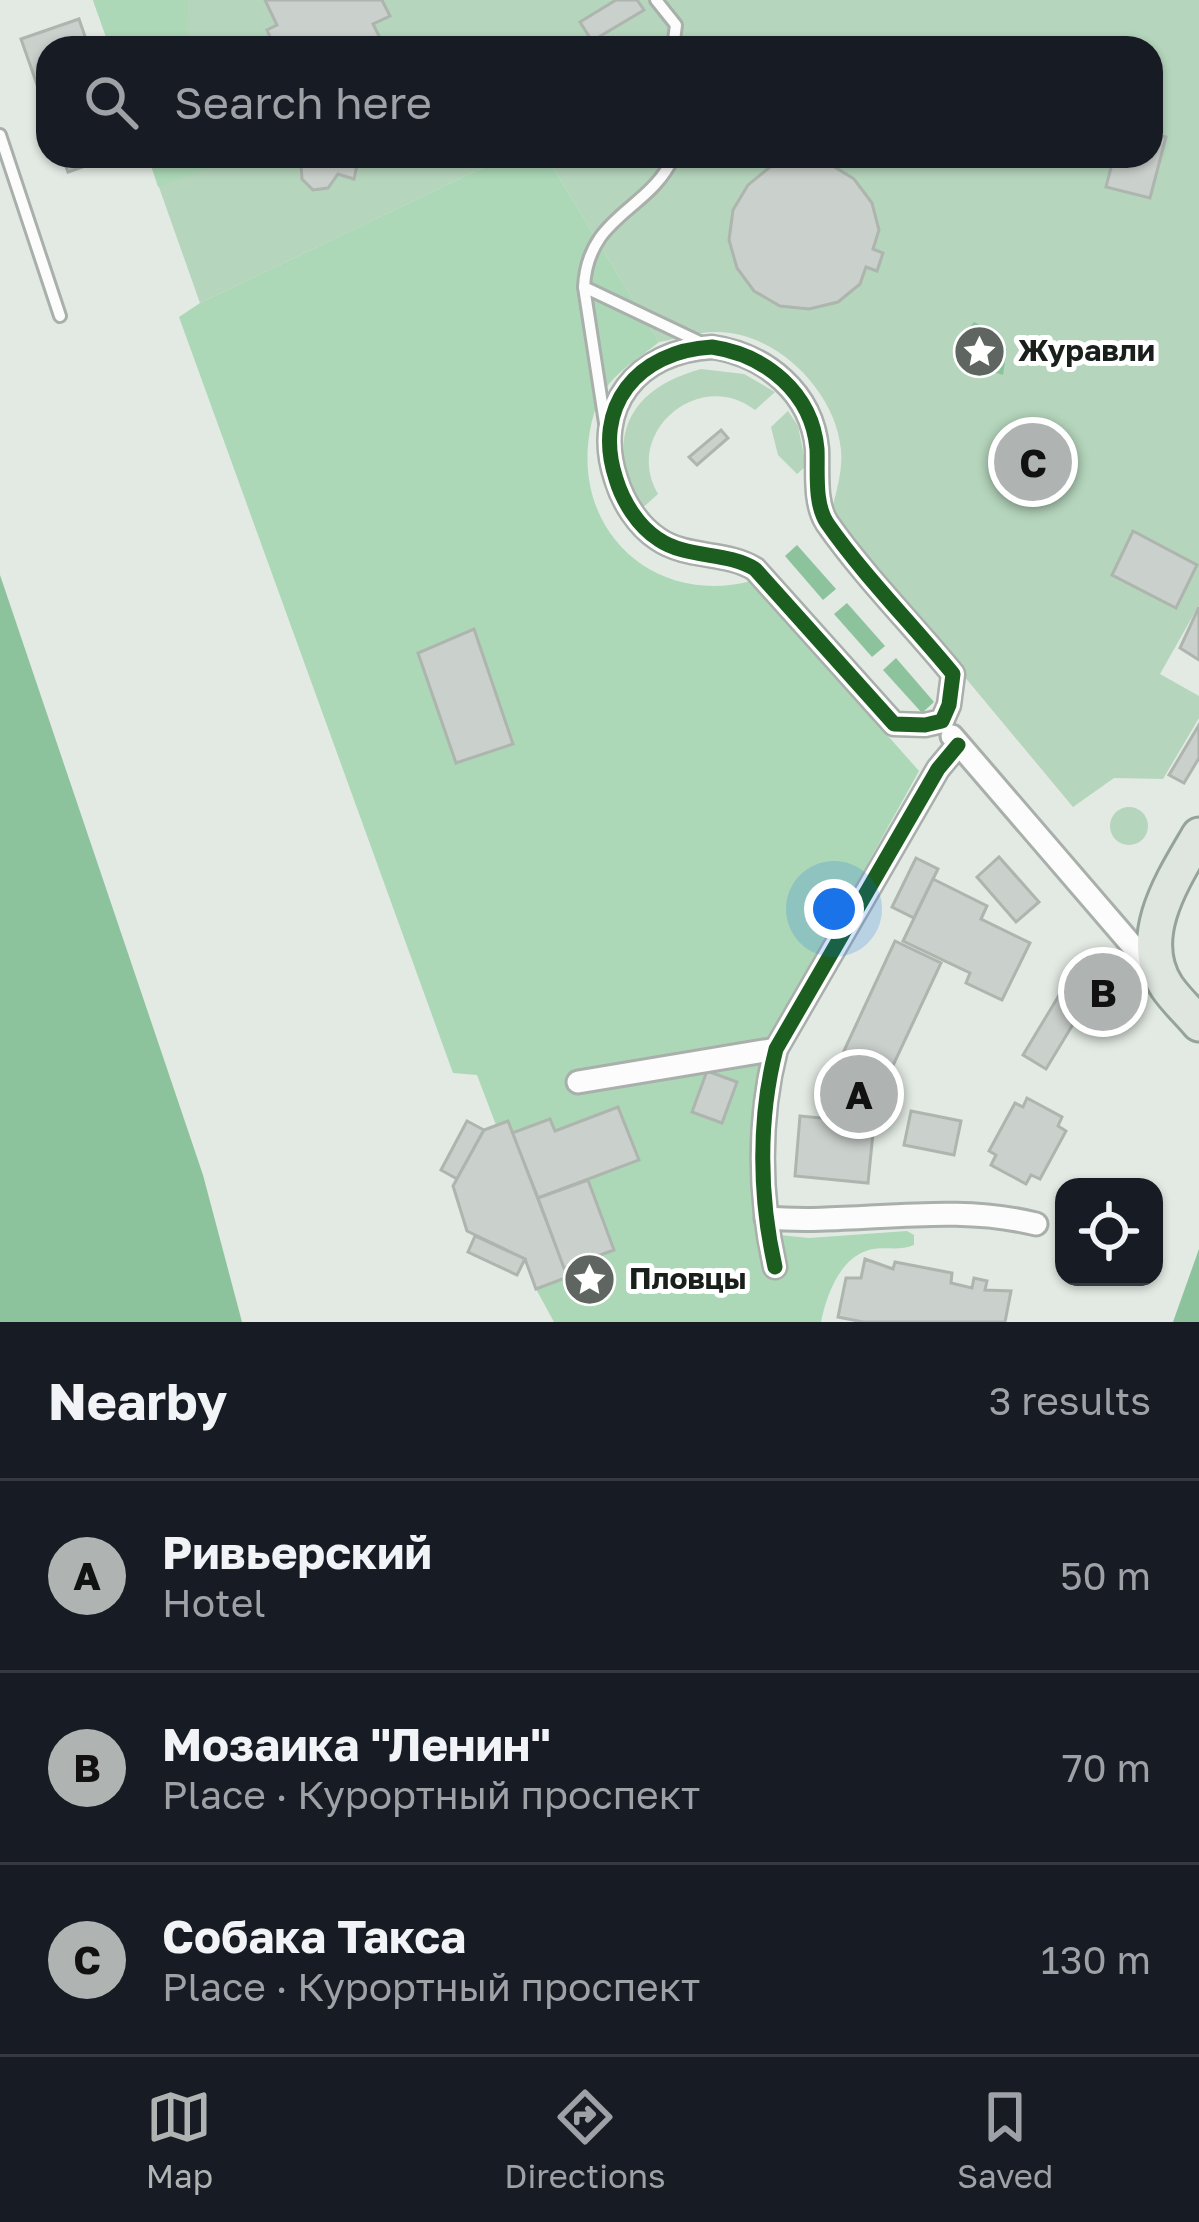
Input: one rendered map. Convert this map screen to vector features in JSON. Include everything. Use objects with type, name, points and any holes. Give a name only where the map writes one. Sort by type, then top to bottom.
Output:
[{"type":"main road","points":[[1199,835],[1167,889],[1156,940],[1165,984],[1199,1024]]},
{"type":"street","points":[[712,347],[739,353],[775,373],[806,406],[816,445],[824,519],[953,674],[942,721],[894,724],[754,569],[735,560],[688,552],[655,537],[626,505],[607,435],[612,410],[643,371],[687,349],[712,347]]},
{"type":"street","points":[[942,721],[1165,984]]},
{"type":"street","points":[[776,1267],[762,1176],[768,1081],[776,1049],[938,769],[958,745]]},
{"type":"street","points":[[578,1082],[776,1049]]},
{"type":"street","points":[[766,1218],[959,1212],[1036,1224]]},
{"type":"lane","points":[[656,0],[676,25],[675,36]]},
{"type":"lane","points":[[0,136],[60,316]]},
{"type":"lane","points":[[607,435],[585,267],[597,239],[667,168]]},
{"type":"lane","points":[[584,287],[712,347]]},
{"type":"shaded area","points":[[93,0],[1199,0],[1199,605],[1160,674],[1199,696],[1199,718],[1163,779],[1114,778],[1073,807],[830,515],[841,450],[837,428],[815,386],[780,353],[737,334],[707,332],[659,342],[553,168],[1163,168],[1163,36],[106,36]]},
{"type":"shaded area","points":[[93,0],[188,0],[187,36],[106,36]]},
{"type":"shaded area","points":[[152,168],[482,168],[200,303]]},
{"type":"shaded area","points":[[152,168],[209,168],[158,187]]},
{"type":"shaded area","points":[[482,168],[553,168],[659,342],[609,384],[592,421],[589,479],[597,509],[612,536],[657,573],[686,583],[718,586],[751,581],[919,771],[767,1045],[761,1076],[779,1235],[809,1238],[907,1231],[914,1235],[914,1245],[872,1249],[848,1262],[830,1291],[821,1322],[554,1322],[536,1289],[567,1277],[564,1268],[613,1249],[588,1180],[639,1159],[618,1108],[555,1131],[550,1120],[512,1133],[507,1121],[496,1125],[477,1075],[453,1073],[179,317]]},
{"type":"shaded area","points":[[974,322],[980,325],[979,340],[984,347],[1007,349],[1003,375],[977,362],[967,348],[965,340]]},
{"type":"shaded area","points":[[701,369],[744,374],[775,392],[755,410],[733,399],[711,396],[672,413],[658,429],[650,449],[650,471],[658,494],[638,512],[623,454],[630,419],[650,394]]},
{"type":"shaded area","points":[[788,411],[798,426],[806,466],[797,474],[778,455],[771,427]]},
{"type":"shaded area","points":[[797,545],[836,589],[823,600],[785,556]]},
{"type":"shaded area","points":[[0,575],[203,1175],[242,1322],[0,1322]]},
{"type":"shaded area","points":[[847,603],[885,646],[872,657],[834,614]]},
{"type":"shaded area","points":[[896,658],[934,702],[922,713],[883,670]]},
{"type":"shaded area","points":[[1129,807],[1142,813],[1148,826],[1142,839],[1129,845],[1116,839],[1110,826],[1116,813]]},
{"type":"shaded area","points":[[1199,1249],[1199,1322],[1173,1322]]},
{"type":"building","points":[[265,0],[382,0],[390,16],[373,24],[379,36],[270,36],[267,30],[277,25]]},
{"type":"building","points":[[616,0],[637,0],[644,10],[600,36],[589,36],[580,22]]},
{"type":"building","points":[[79,19],[85,36],[36,36],[36,82],[21,39]]},
{"type":"building","points":[[301,168],[356,168],[354,179],[338,174],[328,188],[313,190],[302,179]]},
{"type":"building","points":[[769,168],[836,168],[854,179],[872,203],[879,230],[873,249],[883,253],[877,271],[866,267],[860,284],[838,302],[809,309],[780,306],[754,291],[737,268],[729,240],[733,210],[748,185]]},
{"type":"building","points":[[1111,168],[1158,168],[1150,198],[1106,187]]},
{"type":"building","points":[[721,430],[728,438],[697,465],[689,457]]},
{"type":"building","points":[[1133,531],[1197,565],[1176,608],[1112,575]]},
{"type":"building","points":[[1199,607],[1199,660],[1180,648]]},
{"type":"building","points":[[474,629],[513,744],[456,763],[418,653]]},
{"type":"building","points":[[1199,725],[1199,758],[1184,783],[1169,775]]},
{"type":"building","points":[[999,857],[1039,902],[1016,922],[977,877]]},
{"type":"building","points":[[916,858],[938,869],[914,918],[892,907]]},
{"type":"building","points":[[933,879],[987,906],[981,919],[1030,943],[1002,1000],[966,983],[970,973],[903,941]]},
{"type":"building","points":[[895,941],[941,963],[889,1074],[843,1053]]},
{"type":"building","points":[[1061,992],[1084,1006],[1046,1069],[1023,1055]]},
{"type":"building","points":[[707,1071],[737,1082],[722,1123],[692,1112]]},
{"type":"building","points":[[845,1073],[873,1073],[872,1116],[844,1115]]},
{"type":"building","points":[[1027,1098],[1062,1117],[1058,1126],[1066,1131],[1040,1179],[1031,1175],[1026,1184],[991,1165],[996,1155],[989,1151],[1015,1103],[1023,1107]]},
{"type":"building","points":[[618,1107],[639,1160],[538,1198],[512,1133],[550,1119],[555,1131]]},
{"type":"building","points":[[911,1111],[961,1121],[954,1155],[904,1145]]},
{"type":"building","points":[[800,1116],[874,1123],[868,1183],[795,1176]]},
{"type":"building","points":[[467,1121],[484,1130],[457,1179],[441,1170]]},
{"type":"building","points":[[508,1121],[568,1277],[536,1289],[525,1259],[467,1231],[453,1186],[484,1130]]},
{"type":"building","points":[[588,1180],[614,1250],[564,1268],[538,1198]]},
{"type":"building","points":[[475,1236],[525,1259],[517,1275],[468,1252]]},
{"type":"building","points":[[865,1259],[893,1269],[895,1262],[952,1273],[951,1283],[972,1288],[974,1278],[987,1281],[985,1290],[1011,1291],[1005,1322],[863,1322],[838,1317],[846,1278],[861,1278]]},
{"type":"cycle path","points":[[712,347],[768,368],[796,394],[813,429],[820,506],[827,523],[953,674],[942,721],[894,724],[755,569],[669,545],[644,527],[627,505],[610,453],[616,407],[642,372],[662,359],[712,347]]},
{"type":"cycle path","points":[[775,1267],[763,1158],[776,1049],[938,769],[958,745]]},
{"type":"place","name":"Журавли","points":[[979,351]]},
{"type":"place","name":"Собака Такса","points":[[1033,462]]},
{"type":"place","name":"Мозаика \"Ленин\"","points":[[1103,992]]},
{"type":"place","name":"Ривьерский","points":[[859,1094]]},
{"type":"place","name":"Пловцы","points":[[590,1279]]}]
